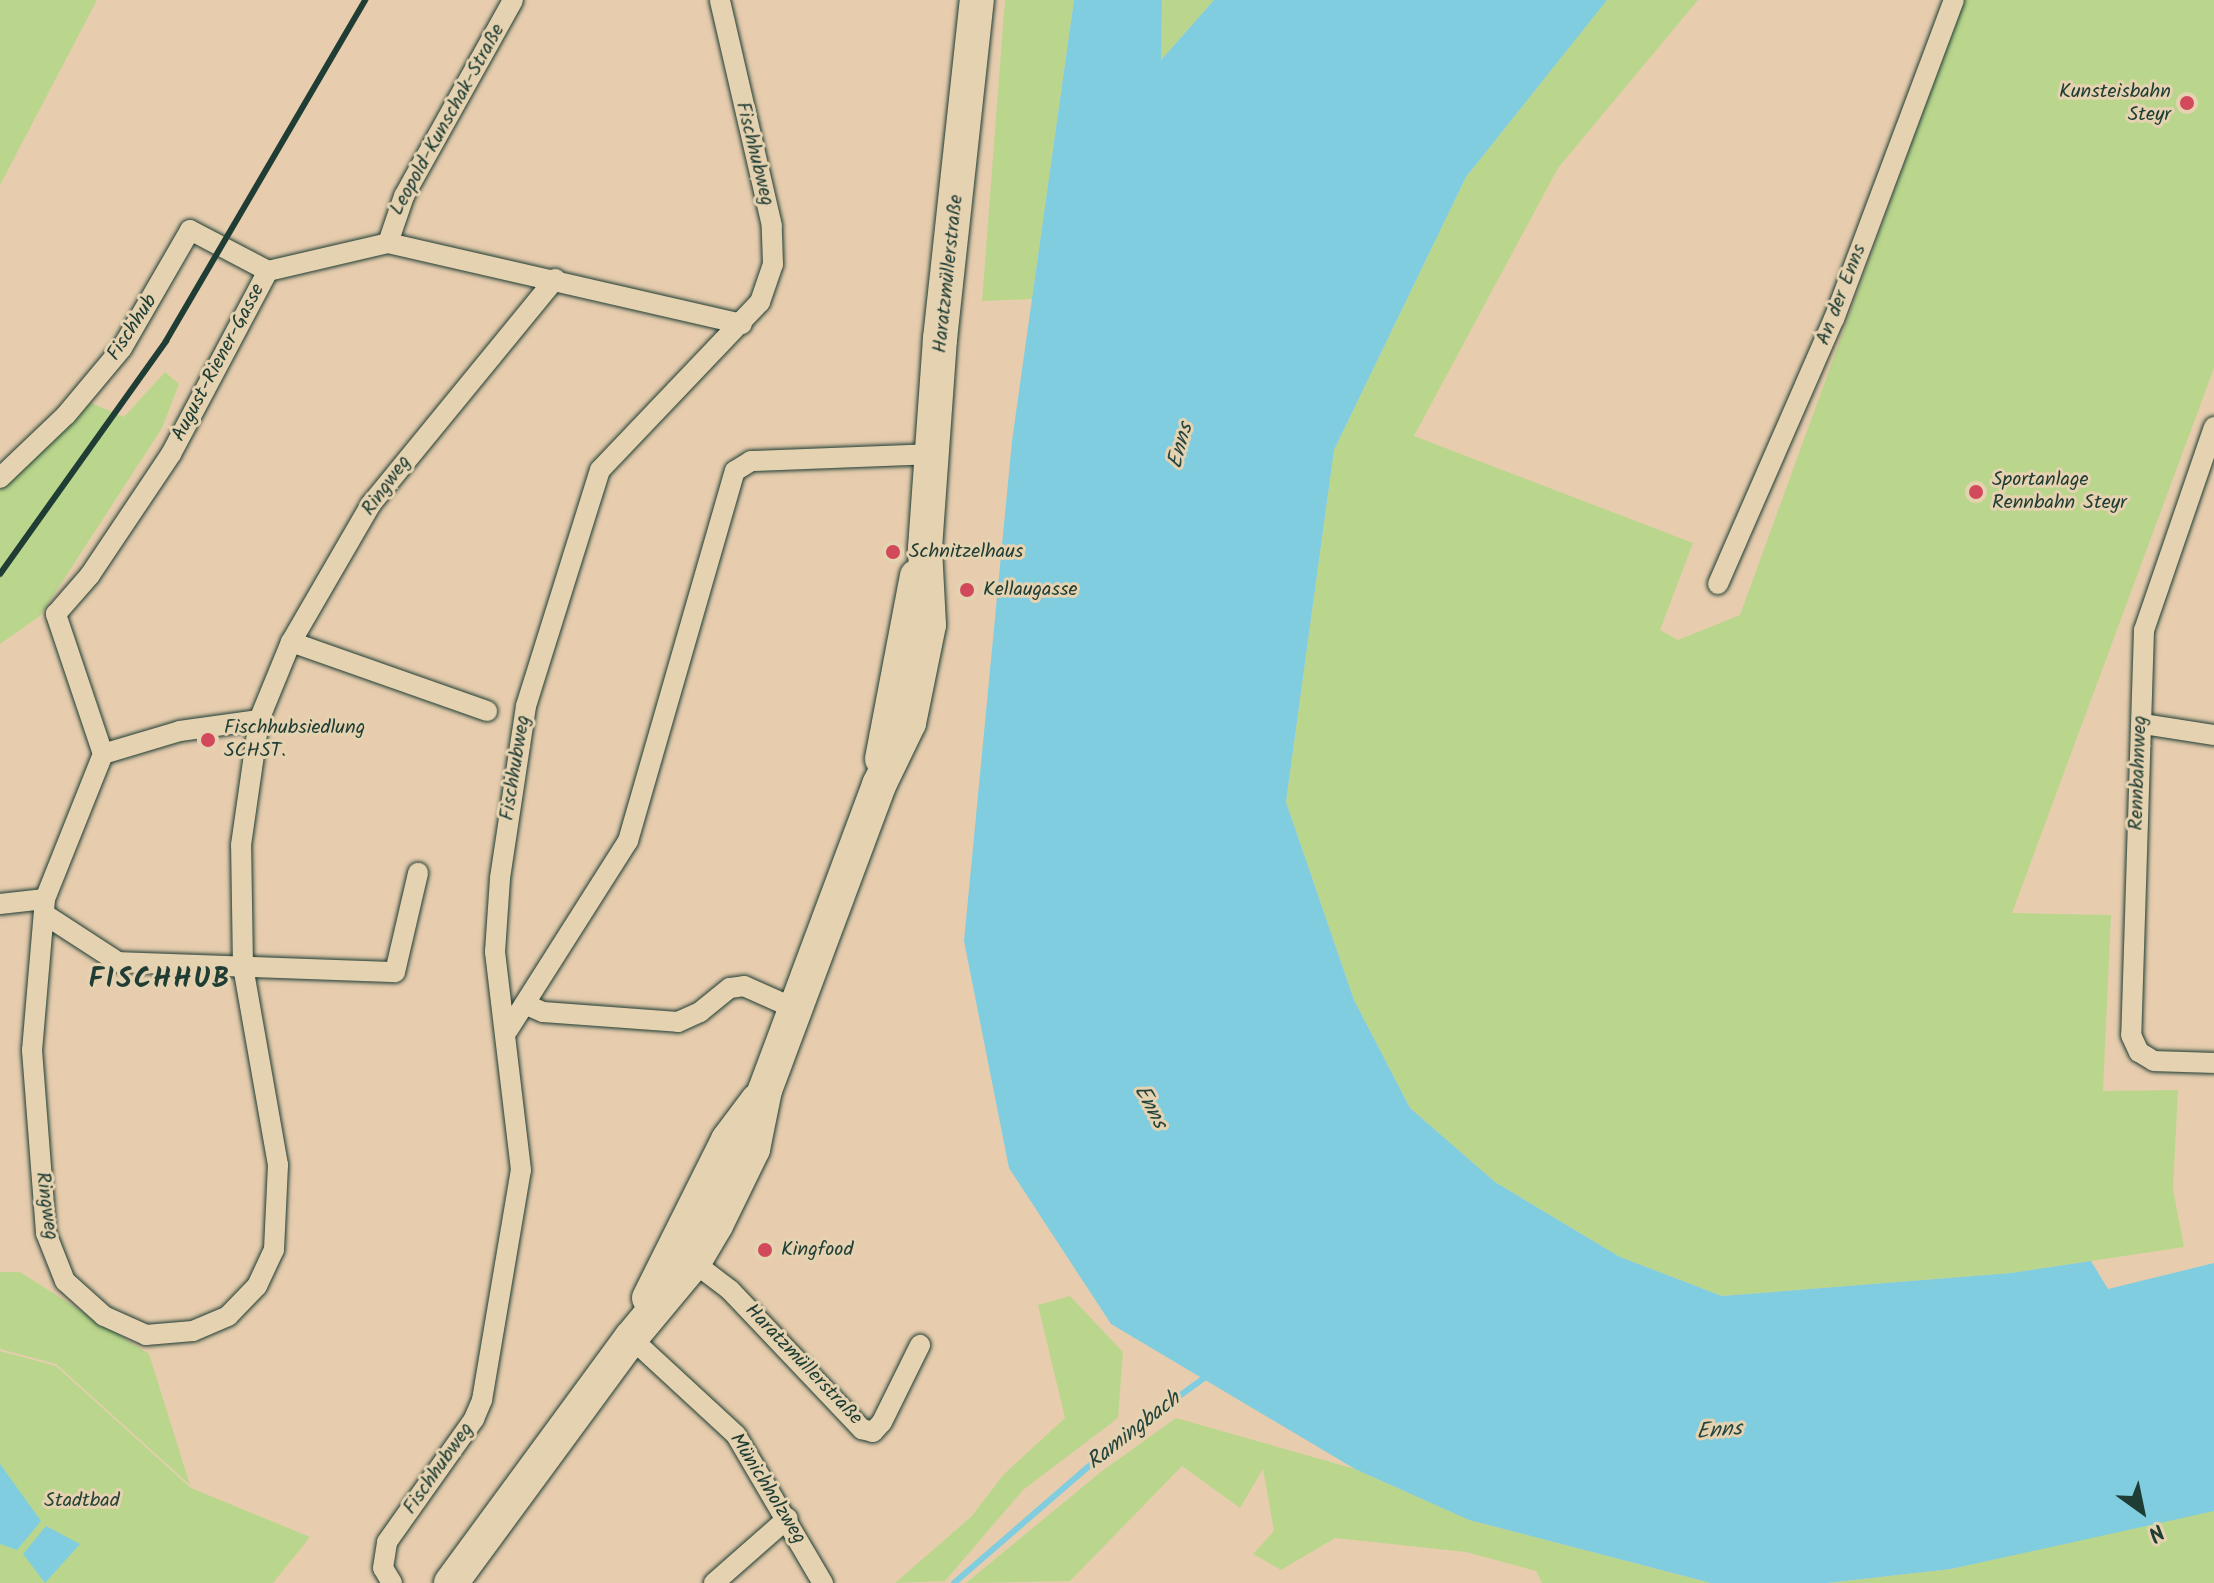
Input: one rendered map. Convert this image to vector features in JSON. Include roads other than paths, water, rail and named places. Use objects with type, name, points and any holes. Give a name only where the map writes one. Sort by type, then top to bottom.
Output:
[{"type":"main road","name":"Haratzmüllerstraße","points":[[451,1583],[631,1338],[683,1255],[728,1140],[765,1090],[798,1010],[879,785],[909,723],[929,625],[925,548],[932,454],[977,0]]},
{"type":"street","name":"Leopold-Kunschak-Straße","points":[[388,243],[404,196],[513,0]]},
{"type":"street","name":"Fischhubweg","points":[[392,1583],[383,1568],[387,1542],[474,1419],[482,1400],[521,1170],[496,937],[526,706],[600,470],[742,324],[760,302],[773,264],[772,226],[720,0]]},
{"type":"street","name":"An der Enns","points":[[1718,584],[1834,319],[1954,0]]},
{"type":"street","name":"Fischhub","points":[[0,478],[66,415],[122,348],[190,230],[268,271]]},
{"type":"street","name":"August-Riener-Gasse","points":[[103,754],[56,614],[90,575],[171,454],[268,271],[388,243],[742,324]]},
{"type":"street","name":"Ringweg","points":[[103,754],[45,906],[32,1050],[46,1233],[65,1281],[104,1316],[146,1335],[193,1331],[228,1316],[257,1286],[274,1250],[278,1165],[243,967],[241,845],[259,720],[291,642],[371,504],[555,279]]},
{"type":"street","name":"Rennbahnweg","points":[[2214,427],[2207,466],[2144,630],[2139,669],[2143,724],[2131,1035],[2139,1052],[2154,1061],[2214,1063]]},
{"type":"street","points":[[508,1030],[527,1005],[628,841],[735,471],[751,461],[932,454]]},
{"type":"street","name":"Fischhubweg","points":[[291,642],[487,711]]},
{"type":"street","points":[[103,754],[180,731],[259,720]]},
{"type":"street","points":[[2143,724],[2214,735]]},
{"type":"street","points":[[0,904],[45,906],[118,962],[395,972],[418,873]]},
{"type":"street","points":[[527,1005],[543,1012],[678,1022],[730,988],[744,986],[798,1010]]},
{"type":"street","name":"Haratzmüllerstraße","points":[[683,1255],[730,1290],[862,1429],[873,1432],[882,1422],[920,1345]]},
{"type":"street","name":"Münichholzweg","points":[[631,1338],[736,1435],[788,1518],[823,1583]]},
{"type":"street","points":[[714,1583],[788,1518]]},
{"type":"water","name":"Enns","points":[[1074,0],[1162,0],[1161,60],[1214,0],[1607,0],[1466,177],[1334,450],[1286,802],[1354,1000],[1410,1108],[1495,1182],[1620,1257],[1722,1296],[2011,1273],[2091,1261],[2108,1289],[2214,1263],[2214,1511],[1951,1569],[1827,1583],[1711,1583],[1469,1520],[1355,1469],[1111,1324],[1009,1168],[964,941],[1012,441]]},
{"type":"water","points":[[0,1464],[41,1521],[17,1550],[0,1544]]},
{"type":"water","points":[[46,1526],[80,1544],[45,1583],[23,1554]]},
{"type":"waterway","name":"Ramingbach","points":[[954,1583],[1124,1436],[1211,1373]]},
{"type":"railway","points":[[0,574],[166,341],[365,0]]},
{"type":"place","name":"Kunsteisbahn Steyr","points":[[2187,103]]},
{"type":"place","name":"Sportanlage Rennbahn Steyr","points":[[1976,492]]},
{"type":"place","name":"Schnitzelhaus","points":[[893,552]]},
{"type":"place","name":"Kellaugasse","points":[[967,590]]},
{"type":"place","name":"Fischhubsiedlung SCHST.","points":[[208,740]]},
{"type":"place","name":"Kingfood","points":[[765,1250]]},
{"type":"district","name":"FISCHHUB","points":[[160,980]]},
{"type":"park label","name":"Stadtbad","points":[[82,1501]]}]
